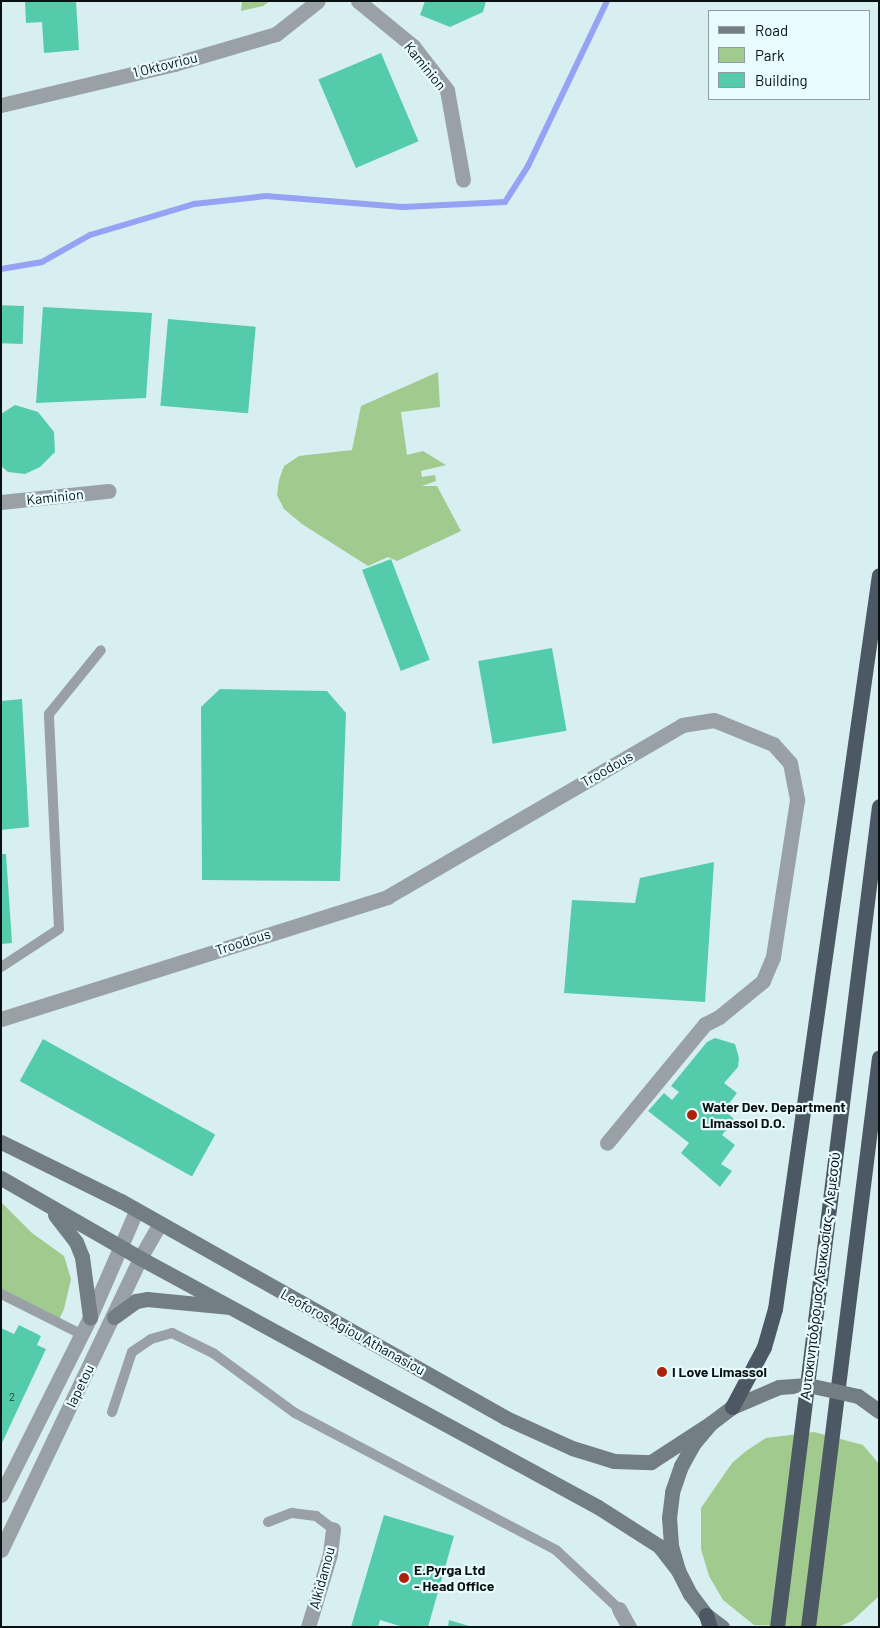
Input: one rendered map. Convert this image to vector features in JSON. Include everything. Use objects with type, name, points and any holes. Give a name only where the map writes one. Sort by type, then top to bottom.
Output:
[{"type":"highway","points":[[732,1406],[764,1347],[775,1309],[879,575]]},
{"type":"highway","name":"Αυτοκινητόδρομος Λευκωσίας - Λεμεσού","points":[[777,1627],[879,806]]},
{"type":"highway","points":[[808,1627],[879,1057]]},
{"type":"main road","name":"Leoforos Agiou Athanasiou","points":[[1,1142],[136,1210],[506,1418],[572,1448],[614,1461],[651,1462],[711,1423]]},
{"type":"main road","points":[[1,1178],[120,1247],[236,1308],[598,1508],[659,1546],[678,1570]]},
{"type":"main road","points":[[49,1207],[76,1242],[86,1269],[90,1317]]},
{"type":"main road","points":[[114,1317],[136,1301],[148,1299],[236,1308]]},
{"type":"main road","points":[[722,1627],[708,1621],[690,1594],[678,1570],[671,1545],[669,1518],[672,1492],[689,1451],[711,1423],[732,1406],[779,1387],[808,1385],[858,1396],[879,1410]]},
{"type":"street","name":"1 Oktovriou","points":[[1,106],[174,64],[276,34],[318,1]]},
{"type":"street","name":"Kaminion","points":[[358,1],[413,46],[447,90],[463,180]]},
{"type":"street","name":"Kaminion","points":[[1,502],[108,490]]},
{"type":"street","name":"Troodous","points":[[1,1019],[387,897],[682,725],[714,720],[773,744],[790,763],[797,800],[773,957],[763,981],[726,1012],[705,1024],[607,1143]]},
{"type":"street","name":"Iapetou","points":[[1,1495],[90,1317],[136,1210]]},
{"type":"street","name":"Iapetou","points":[[1,1550],[114,1317],[140,1258],[160,1224]]},
{"type":"street","name":"Alkidamou","points":[[308,1627],[330,1554],[333,1529]]},
{"type":"street","points":[[619,1608],[629,1627]]},
{"type":"lane","points":[[1,967],[60,929],[49,714],[101,650]]},
{"type":"lane","points":[[1,1294],[81,1334]]},
{"type":"lane","points":[[112,1412],[132,1352],[151,1340],[172,1333],[213,1353],[295,1413],[556,1550],[619,1608]]},
{"type":"lane","points":[[268,1522],[292,1513],[316,1516],[333,1529]]},
{"type":"green space","points":[[242,1],[270,1],[263,6],[241,11]]},
{"type":"green space","points":[[438,372],[440,407],[401,412],[407,455],[423,451],[446,465],[421,471],[422,477],[435,475],[436,481],[422,486],[437,486],[461,531],[397,561],[388,557],[368,566],[302,524],[284,509],[277,495],[279,480],[284,466],[299,456],[352,450],[361,406]]},
{"type":"green space","points":[[1,1202],[32,1233],[64,1256],[71,1279],[64,1309],[56,1326],[1,1298]]},
{"type":"green space","points":[[814,1432],[863,1445],[879,1464],[879,1596],[852,1621],[838,1627],[754,1625],[723,1600],[709,1576],[701,1549],[701,1508],[732,1463],[746,1451],[766,1438]]},
{"type":"building","points":[[25,1],[76,1],[79,50],[44,53],[42,22],[26,23]]},
{"type":"building","points":[[425,1],[486,1],[483,12],[450,27],[420,15]]},
{"type":"building","points":[[381,53],[419,141],[356,168],[318,80]]},
{"type":"building","points":[[1,305],[24,306],[23,344],[1,343]]},
{"type":"building","points":[[43,307],[152,313],[146,398],[36,403]]},
{"type":"building","points":[[168,319],[256,327],[248,413],[160,406]]},
{"type":"building","points":[[15,405],[38,412],[54,432],[55,452],[40,467],[25,474],[8,472],[1,466],[1,414]]},
{"type":"building","points":[[391,559],[430,660],[401,671],[362,570]]},
{"type":"building","points":[[552,648],[567,731],[493,744],[478,661]]},
{"type":"building","points":[[220,689],[327,691],[346,713],[340,881],[202,880],[201,707]]},
{"type":"building","points":[[22,699],[29,827],[1,830],[1,701]]},
{"type":"building","points":[[1,854],[6,854],[12,943],[1,944]]},
{"type":"building","points":[[714,862],[705,1002],[564,993],[572,900],[635,903],[640,878]]},
{"type":"building","name":"Water Dev. Department Limassol D.O.","points":[[715,1038],[735,1044],[739,1058],[738,1067],[724,1083],[737,1093],[724,1110],[735,1120],[722,1135],[735,1145],[721,1164],[732,1171],[720,1187],[681,1153],[689,1143],[648,1111],[664,1093],[672,1100],[679,1092],[671,1086],[707,1042]]},
{"type":"building","points":[[43,1039],[215,1135],[192,1176],[20,1081]]},
{"type":"building","points":[[19,1325],[41,1336],[37,1345],[46,1349],[1,1445],[1,1328],[14,1334]]},
{"type":"building","name":"E.Pyrga Ltd - Head Office","points":[[384,1515],[454,1536],[428,1627],[403,1627],[380,1620],[378,1627],[351,1627]]},
{"type":"building","points":[[449,1620],[469,1626],[469,1627],[448,1627]]},
{"type":"waterway","points":[[1,269],[42,262],[90,235],[194,204],[266,196],[403,207],[505,202],[528,166],[607,1]]},
{"type":"place","name":"Water Dev. Department Limassol D.O.","points":[[692,1115]]},
{"type":"place","name":"I Love Limassol","points":[[662,1372]]},
{"type":"place","name":"E.Pyrga Ltd - Head Office","points":[[404,1578]]}]
